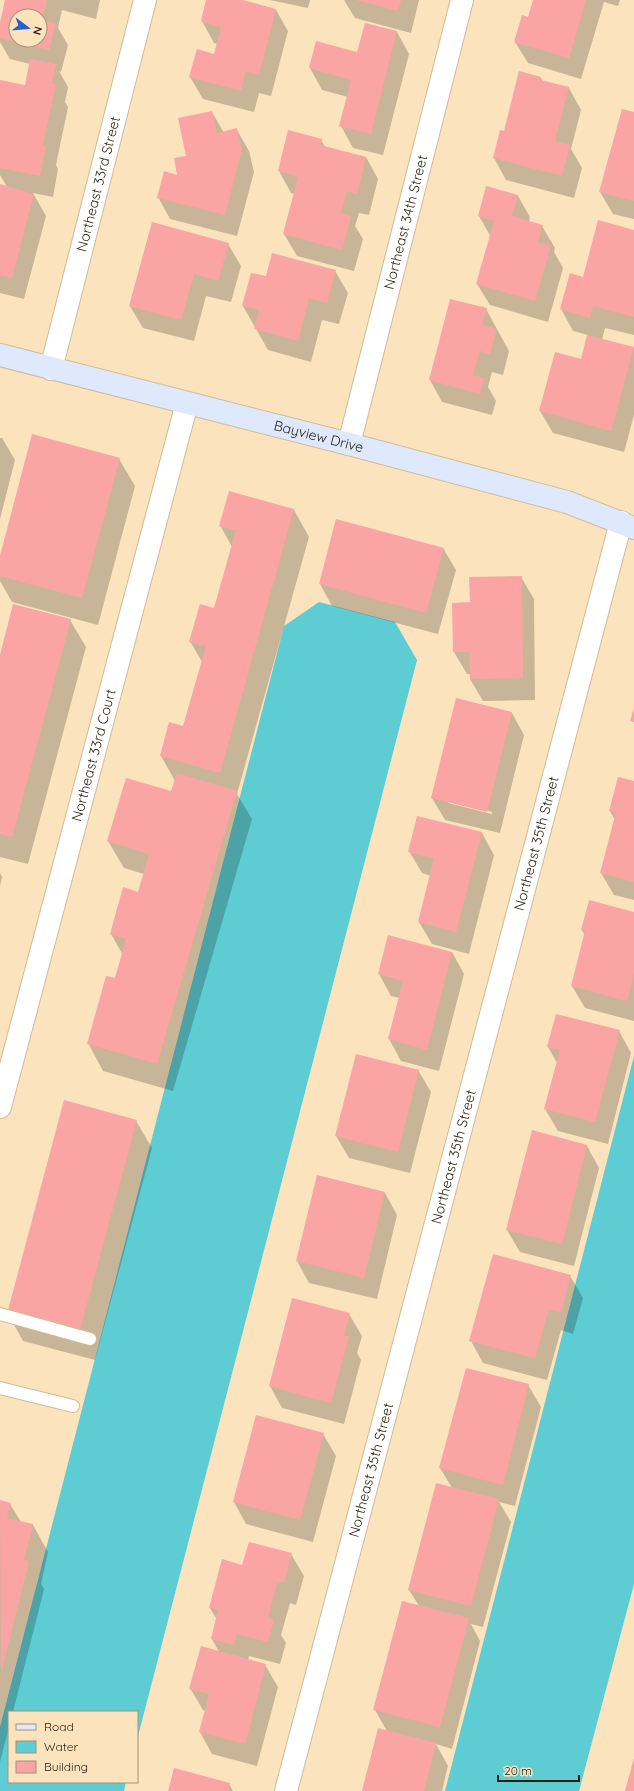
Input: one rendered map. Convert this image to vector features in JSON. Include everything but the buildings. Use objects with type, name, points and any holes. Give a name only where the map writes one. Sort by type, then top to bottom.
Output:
[{"type":"street","name":"Northeast 33rd Street","points":[[51,369],[145,0]]},
{"type":"street","name":"Northeast 34th Street","points":[[349,444],[462,0]]},
{"type":"street","name":"Bayview Drive","points":[[0,355],[349,444],[567,502],[627,525]]},
{"type":"street","name":"Northeast 33rd Court","points":[[0,1107],[187,403]]},
{"type":"street","name":"Northeast 35th Street","points":[[286,1791],[627,525]]},
{"type":"lane","points":[[0,1314],[90,1339]]},
{"type":"lane","points":[[0,1388],[73,1406]]},
{"type":"water","points":[[319,602],[395,622],[417,660],[138,1736],[138,1711],[8,1711],[8,1783],[126,1783],[124,1791],[0,1791],[0,1727],[284,626]]},
{"type":"water","points":[[634,1056],[634,1584],[579,1791],[445,1791]]}]
